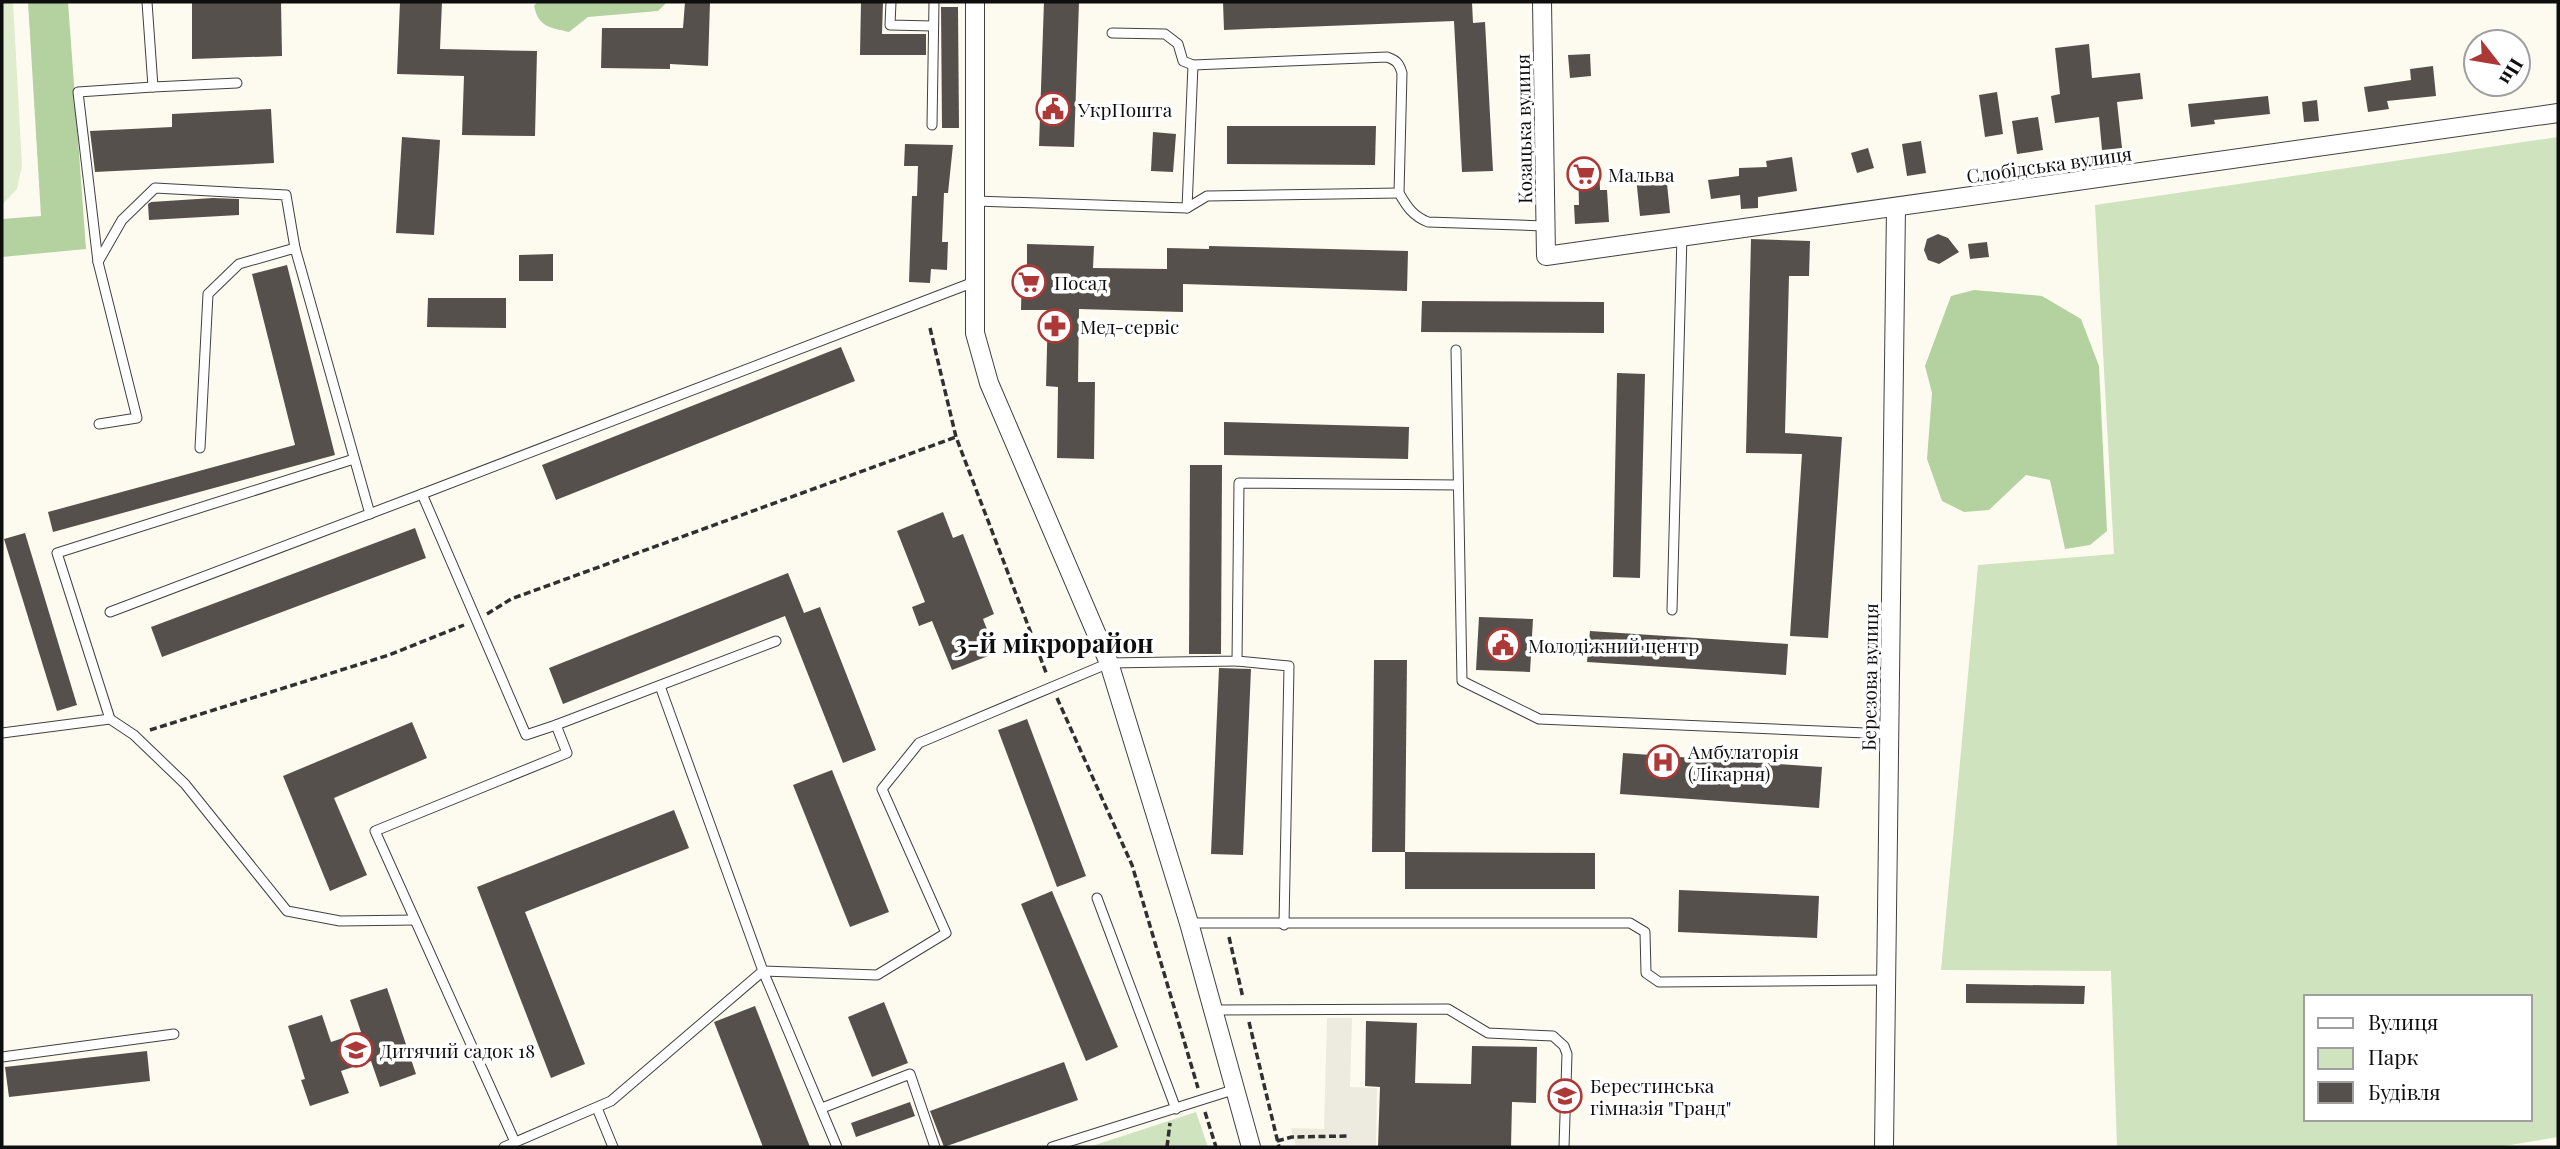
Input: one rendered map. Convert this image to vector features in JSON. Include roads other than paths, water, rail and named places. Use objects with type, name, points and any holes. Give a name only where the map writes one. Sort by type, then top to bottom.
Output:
[{"type":"street","points":[[975,2],[975,333],[989,383],[1109,663],[1189,923],[1251,1147]]},
{"type":"street","name":"Козацька вулиця","points":[[1542,2],[1546,256]]},
{"type":"street","name":"Слобідська вулиця","points":[[1546,256],[2558,113]]},
{"type":"street","name":"Березова вулиця","points":[[1884,1147],[1896,207]]},
{"type":"lane","points":[[147,2],[153,87]]},
{"type":"lane","points":[[891,2],[890,25],[933,26]]},
{"type":"lane","points":[[932,125],[934,2]]},
{"type":"lane","points":[[1112,33],[1166,34],[1178,44],[1183,61],[1193,65],[1387,57],[1395,60],[1402,73],[1399,193],[1408,209],[1428,222],[1545,226]]},
{"type":"lane","points":[[1187,208],[1193,65]]},
{"type":"lane","points":[[99,424],[137,418],[99,262],[78,92],[237,83]]},
{"type":"lane","points":[[99,262],[121,220],[155,188],[286,195],[295,248],[370,514]]},
{"type":"lane","points":[[976,201],[1187,208],[1207,197],[1399,193]]},
{"type":"lane","points":[[1672,610],[1682,235]]},
{"type":"lane","points":[[200,448],[208,294],[239,264],[295,248]]},
{"type":"lane","points":[[110,612],[974,282]]},
{"type":"lane","points":[[1456,350],[1462,681],[1539,719],[1889,734]]},
{"type":"lane","points":[[354,459],[57,553],[110,719],[134,735],[185,784],[287,911],[340,921],[415,920]]},
{"type":"lane","points":[[1237,661],[1239,483],[1458,485]]},
{"type":"lane","points":[[422,494],[526,735],[776,642]]},
{"type":"lane","points":[[504,1147],[611,1101],[763,971],[877,975],[946,933],[882,789],[919,743],[1051,685],[1109,663],[1237,661],[1289,666],[1284,925]]},
{"type":"lane","points":[[660,686],[763,971],[837,1147]]},
{"type":"lane","points":[[2,733],[110,719]]},
{"type":"lane","points":[[515,1142],[375,831],[567,753],[556,725]]},
{"type":"lane","points":[[1097,898],[1174,1110]]},
{"type":"lane","points":[[1189,923],[1630,923],[1644,932],[1646,973],[1659,982],[1885,979]]},
{"type":"lane","points":[[1214,1010],[1448,1009],[1488,1033],[1553,1036],[1559,1040],[1567,1054],[1564,1147]]},
{"type":"lane","points":[[2,1057],[174,1034]]},
{"type":"lane","points":[[822,1108],[910,1074],[935,1147]]},
{"type":"lane","points":[[1052,1147],[1236,1089]]},
{"type":"lane","points":[[597,1108],[613,1147]]},
{"type":"place","name":"УкрПошта","points":[[1053,109]]},
{"type":"place","name":"Мальва","points":[[1584,174]]},
{"type":"place","name":"Посад","points":[[1029,282]]},
{"type":"place","name":"Мед-сервіс","points":[[1055,326]]},
{"type":"place","name":"Молодіжний центр","points":[[1503,645]]},
{"type":"place","name":"Амбулаторія (Лікарня)","points":[[1663,762]]},
{"type":"place","name":"Дитячий садок 18","points":[[356,1050]]},
{"type":"place","name":"Берестинська гімназія \"Гранд\"","points":[[1565,1096]]},
{"type":"district","name":"3-й мікрорайон","points":[[1054,642]]}]
